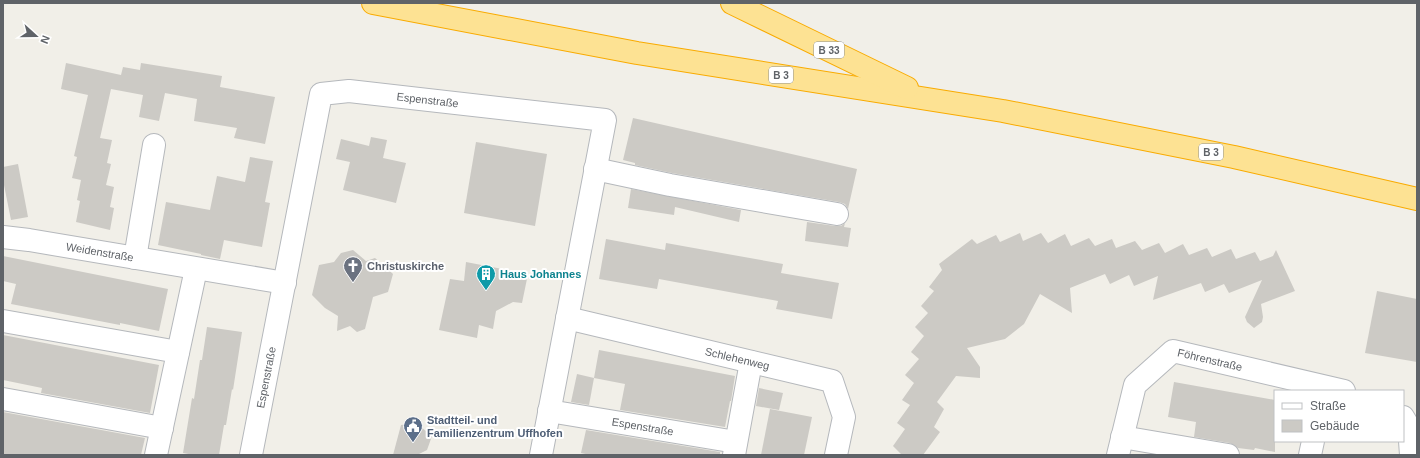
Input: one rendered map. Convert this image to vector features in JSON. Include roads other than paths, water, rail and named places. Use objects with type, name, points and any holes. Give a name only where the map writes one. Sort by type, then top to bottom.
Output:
[{"type":"highway","name":"B 3","points":[[373,3],[637,53],[1004,111],[1234,157],[1417,199]]},
{"type":"highway","points":[[421,12],[461,3]]},
{"type":"highway","name":"B 33","points":[[732,3],[926,98]]},
{"type":"street","name":"Espenstraße","points":[[251,455],[321,94],[349,91],[605,120],[541,455]]},
{"type":"street","points":[[135,258],[154,145]]},
{"type":"street","points":[[595,169],[670,185],[837,214]]},
{"type":"street","name":"Weidenstraße","points":[[3,237],[30,240],[285,283]]},
{"type":"street","points":[[156,455],[196,269]]},
{"type":"street","name":"Schlehenweg","points":[[567,318],[832,381],[844,417],[836,455]]},
{"type":"street","points":[[3,321],[178,352]]},
{"type":"street","name":"Föhrenstraße","points":[[1228,455],[1120,446],[1135,385],[1173,351],[1331,389]]},
{"type":"street","name":"Espenstraße","points":[[549,411],[735,449],[751,362]]},
{"type":"street","points":[[3,399],[162,428]]},
{"type":"street","points":[[1404,419],[1409,427],[1412,455]]},
{"type":"street","points":[[1310,455],[1313,442]]},
{"type":"place","name":"Christuskirche","points":[[353,283]]},
{"type":"place","name":"Haus Johannes","points":[[486,291]]},
{"type":"place","name":"Stadtteil- und Familienzentrum Uffhofen","points":[[413,443]]}]
